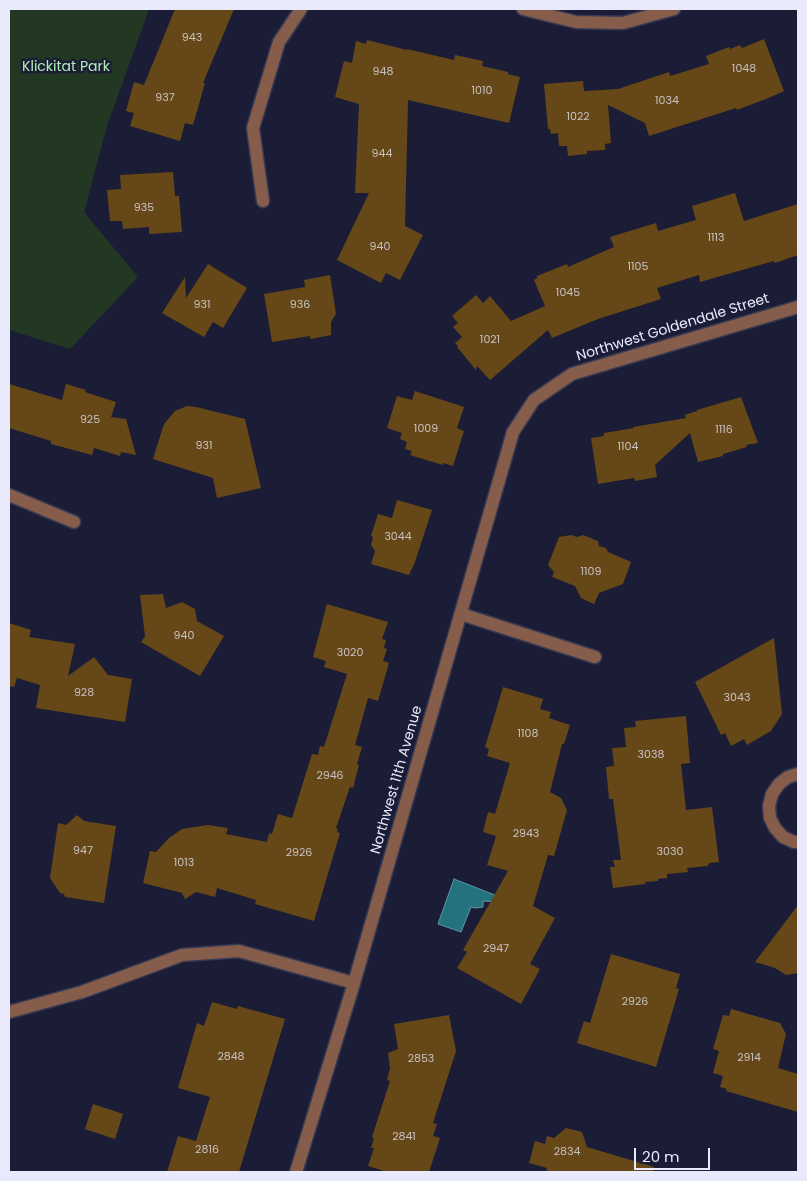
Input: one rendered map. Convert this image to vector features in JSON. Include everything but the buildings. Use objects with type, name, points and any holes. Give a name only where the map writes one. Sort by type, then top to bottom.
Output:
[{"type":"street","points":[[263,201],[253,128],[279,42],[301,9]]},
{"type":"street","points":[[523,9],[576,22],[623,23],[674,9]]},
{"type":"street","name":"Northwest Goldendale Street","points":[[534,400],[572,374],[798,306]]},
{"type":"street","name":"Northwest 11th Avenue","points":[[296,1172],[354,983],[513,432],[534,400]]},
{"type":"street","points":[[9,495],[74,522]]},
{"type":"street","points":[[461,614],[595,657]]},
{"type":"street","points":[[798,774],[788,777],[778,784],[772,794],[769,806],[770,818],[775,828],[783,837],[798,842]]},
{"type":"street","points":[[9,1012],[82,992],[182,955],[239,951],[354,983]]},
{"type":"green space","name":"Klickitat Park","points":[[9,9],[149,9],[107,126],[84,212],[138,277],[70,349],[9,330]]},
{"type":"shaded area","points":[[454,879],[500,897],[498,902],[483,901],[483,907],[471,907],[461,932],[438,924]]}]
